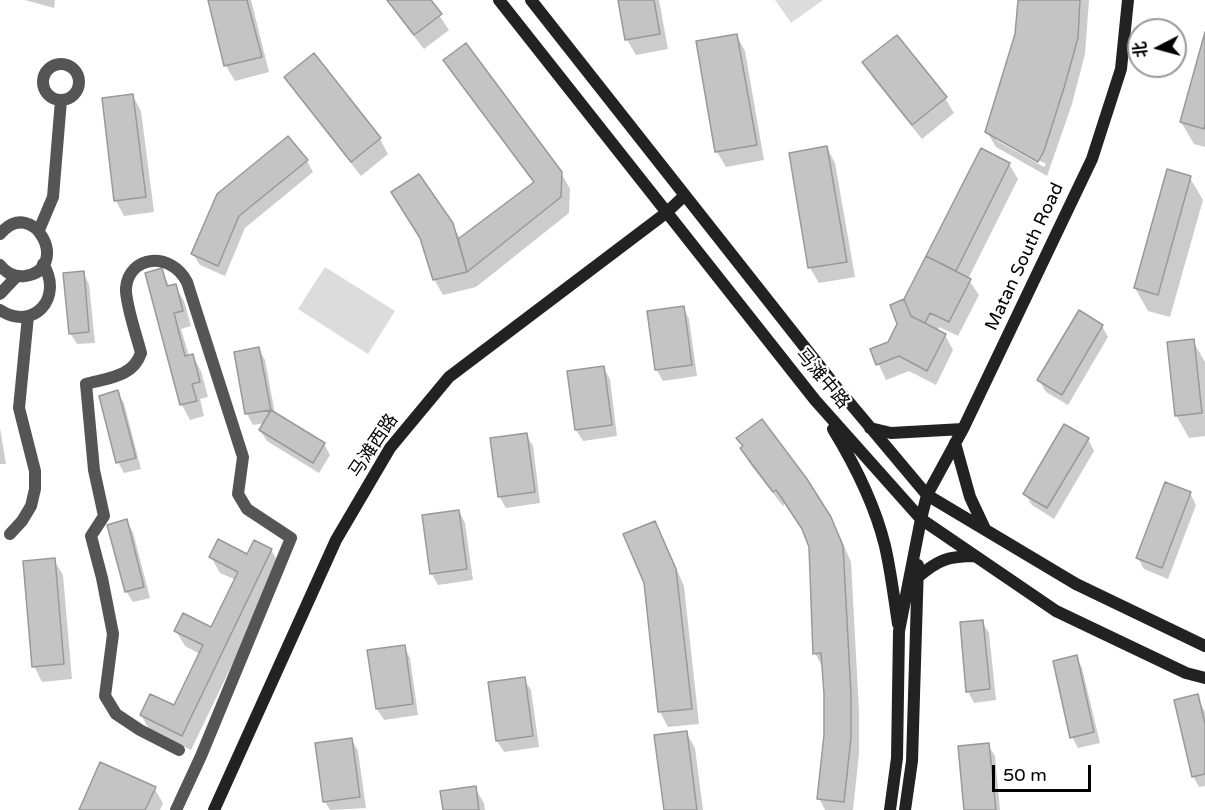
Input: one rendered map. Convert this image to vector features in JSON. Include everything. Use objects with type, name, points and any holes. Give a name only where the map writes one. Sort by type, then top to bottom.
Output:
[{"type":"main road","name":"马滩中路","points":[[499,0],[815,400],[921,519],[1056,611],[1186,673],[1205,678]]},
{"type":"main road","name":"马滩中路","points":[[531,0],[684,196],[870,428],[927,495],[1076,584],[1205,646]]},
{"type":"main road","name":"Matan South Road","points":[[890,810],[897,758],[899,632],[927,495],[963,429],[1092,159],[1121,69],[1128,0]]},
{"type":"main road","name":"马滩西路","points":[[214,810],[336,540],[390,448],[449,377],[666,213],[684,196]]},
{"type":"main road","points":[[815,400],[851,458],[868,497],[885,546],[899,632]]},
{"type":"main road","points":[[870,428],[891,432],[963,429]]},
{"type":"main road","points":[[955,443],[970,497],[985,529]]},
{"type":"main road","name":"Matan South Road","points":[[905,810],[912,761],[921,519]]},
{"type":"main road","points":[[918,577],[936,562],[955,556],[975,556]]},
{"type":"street","points":[[39,230],[53,197],[61,100]]},
{"type":"street","points":[[0,234],[18,224],[32,226],[39,230],[47,250],[43,264],[32,274],[17,276],[10,274],[0,265]]},
{"type":"street","points":[[176,810],[201,756],[291,538],[247,509],[237,494],[243,457],[187,282],[176,267],[158,260],[148,261],[132,272],[126,291],[141,353],[139,361],[127,372],[86,384],[94,470],[104,516],[91,536],[113,634],[105,696],[116,714],[140,730],[179,750]]},
{"type":"street","points":[[0,310],[7,315],[17,317],[38,312],[50,295],[49,274],[43,264]]},
{"type":"street","points":[[0,294],[17,276]]},
{"type":"street","points":[[10,534],[31,506],[35,489],[35,471],[19,408],[28,316]]},
{"type":"shaded area","points":[[775,0],[823,0],[791,23]]},
{"type":"shaded area","points":[[325,267],[395,311],[368,354],[298,309]]},
{"type":"building","points":[[208,0],[247,0],[262,57],[224,66]]},
{"type":"building","points":[[387,0],[431,0],[442,14],[414,35]]},
{"type":"building","points":[[618,0],[654,0],[660,34],[625,40]]},
{"type":"building","points":[[1018,0],[1080,0],[1078,38],[1044,151],[1038,162],[985,132],[1015,34]]},
{"type":"building","points":[[1205,32],[1205,124],[1204,129],[1180,122]]},
{"type":"building","points":[[737,34],[757,145],[715,152],[696,41]]},
{"type":"building","points":[[897,35],[947,97],[912,125],[862,62]]},
{"type":"building","points":[[466,43],[562,172],[561,197],[467,272],[458,239],[534,182],[443,60]]},
{"type":"building","points":[[314,53],[381,138],[351,162],[284,77]]},
{"type":"building","points":[[133,94],[146,197],[114,201],[102,98]]},
{"type":"building","points":[[288,136],[308,160],[239,216],[218,266],[191,254],[217,194]]},
{"type":"building","points":[[827,146],[847,262],[808,268],[789,153]]},
{"type":"building","points":[[981,148],[1010,163],[956,271],[926,256]]},
{"type":"building","points":[[1167,169],[1191,176],[1158,295],[1134,288]]},
{"type":"building","points":[[419,174],[453,223],[467,272],[433,280],[420,238],[391,192]]},
{"type":"building","points":[[926,256],[971,279],[949,322],[930,313],[925,323],[911,316],[904,299]]},
{"type":"building","points":[[162,268],[167,286],[176,284],[183,311],[174,313],[185,356],[193,354],[200,382],[192,384],[197,401],[180,405],[145,273]]},
{"type":"building","points":[[84,271],[89,332],[69,334],[63,273]]},
{"type":"building","points":[[904,299],[911,316],[946,334],[927,371],[899,356],[876,365],[870,349],[888,342],[897,324],[890,305]]},
{"type":"building","points":[[684,306],[692,365],[655,370],[647,311]]},
{"type":"building","points":[[1079,310],[1103,325],[1062,395],[1037,380]]},
{"type":"building","points":[[1194,339],[1202,413],[1175,416],[1167,342]]},
{"type":"building","points":[[259,347],[271,410],[245,414],[234,352]]},
{"type":"building","points":[[604,366],[612,425],[575,430],[567,371]]},
{"type":"building","points":[[118,390],[136,458],[116,463],[99,396]]},
{"type":"building","points":[[271,410],[325,443],[313,463],[259,430]]},
{"type":"building","points":[[762,419],[807,479],[831,517],[843,546],[851,694],[851,738],[844,802],[817,799],[824,735],[824,694],[821,653],[813,654],[809,547],[802,529],[781,497],[776,490],[773,492],[740,448],[743,446],[736,438]]},
{"type":"building","points":[[1064,424],[1089,438],[1047,508],[1023,494]]},
{"type":"building","points":[[527,433],[535,492],[498,497],[490,438]]},
{"type":"building","points":[[1165,482],[1191,492],[1162,568],[1136,558]]},
{"type":"building","points":[[459,510],[467,569],[430,574],[422,515]]},
{"type":"building","points":[[127,519],[144,587],[125,592],[107,525]]},
{"type":"building","points":[[655,521],[676,569],[692,709],[658,712],[644,583],[623,534]]},
{"type":"building","points":[[218,539],[247,554],[254,540],[272,549],[182,736],[140,715],[150,694],[174,705],[203,645],[174,631],[183,613],[211,627],[238,572],[209,557]]},
{"type":"building","points":[[55,558],[64,664],[32,667],[23,561]]},
{"type":"building","points":[[983,620],[990,689],[966,692],[960,622]]},
{"type":"building","points":[[405,645],[413,704],[376,709],[367,650]]},
{"type":"building","points":[[1077,655],[1094,732],[1070,738],[1053,661]]},
{"type":"building","points":[[525,677],[533,736],[496,741],[488,682]]},
{"type":"building","points":[[1198,694],[1205,724],[1205,774],[1192,777],[1174,700]]},
{"type":"building","points":[[687,731],[697,810],[664,810],[654,735]]},
{"type":"building","points":[[352,738],[360,797],[323,802],[315,743]]},
{"type":"building","points":[[989,743],[996,810],[964,810],[958,746]]},
{"type":"building","points":[[100,762],[156,787],[145,810],[79,810]]},
{"type":"building","points":[[476,786],[479,810],[443,810],[440,791]]}]
